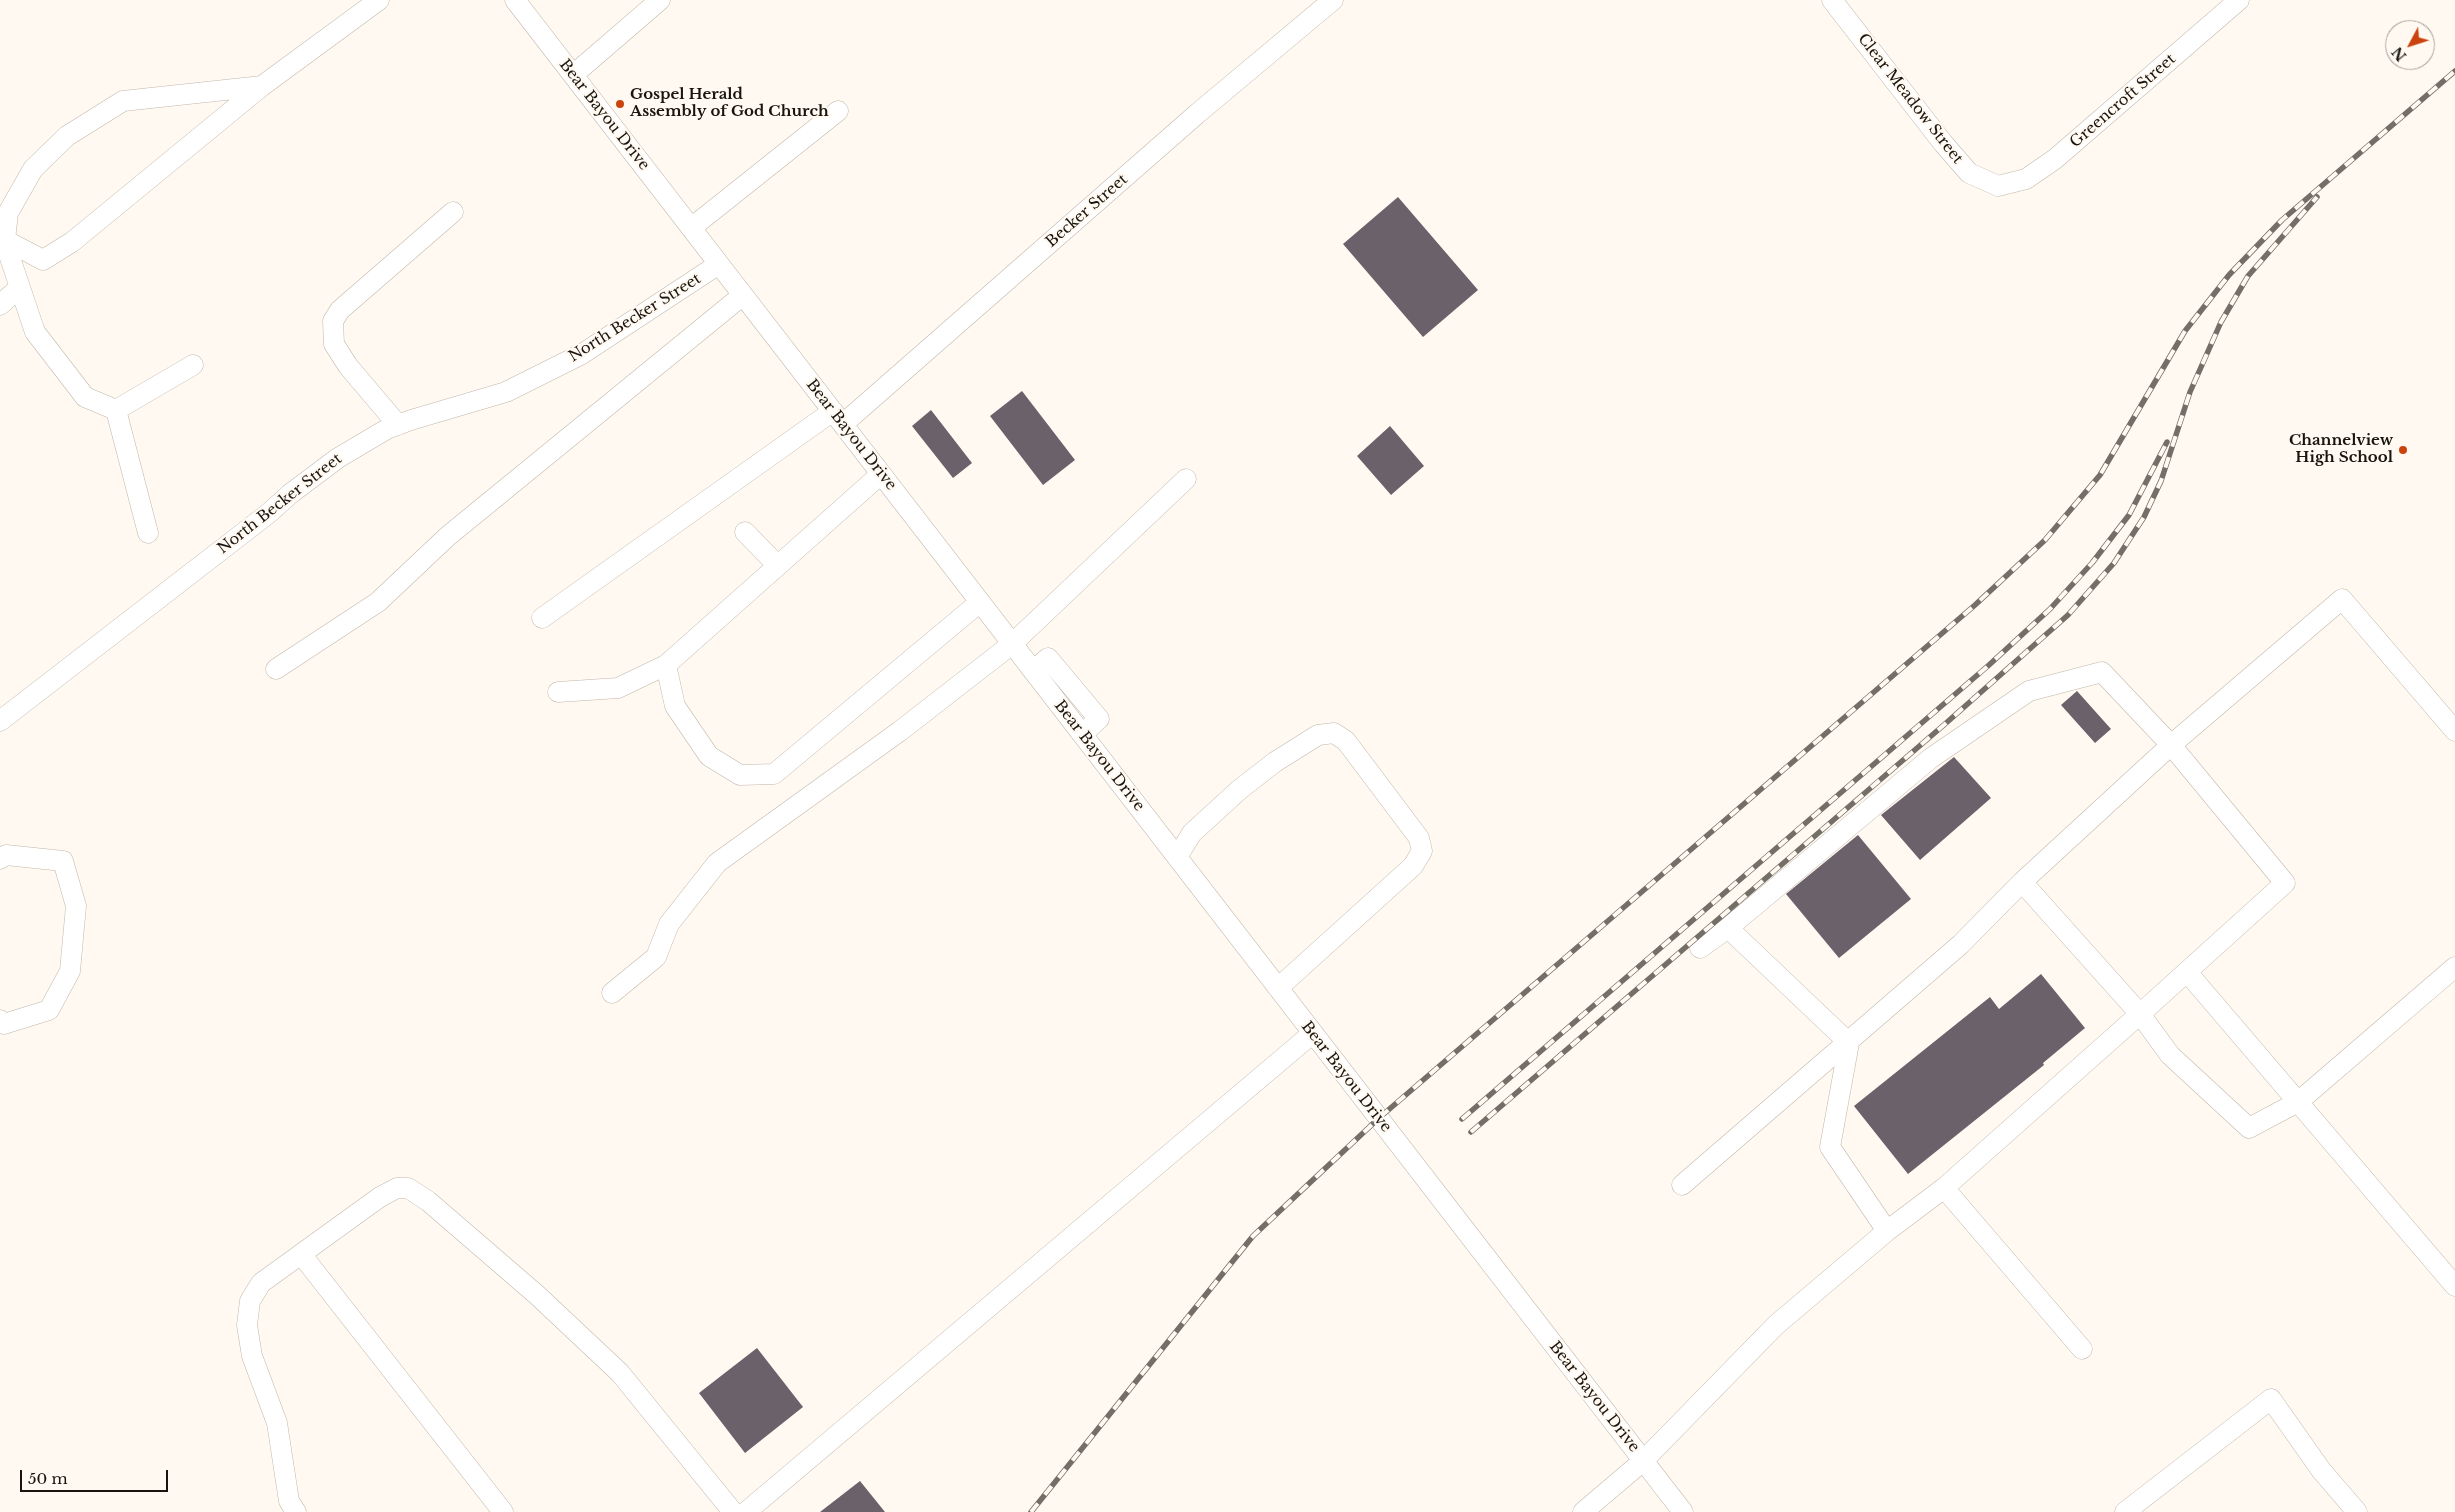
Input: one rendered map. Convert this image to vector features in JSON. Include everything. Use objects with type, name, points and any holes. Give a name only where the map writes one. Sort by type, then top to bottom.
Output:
[{"type":"street","points":[[3,235],[43,260],[72,242],[262,86],[379,0]]},
{"type":"street","name":"Bear Bayou Drive","points":[[515,0],[1683,1512]]},
{"type":"street","points":[[573,75],[660,0]]},
{"type":"street","name":"Becker Street","points":[[542,618],[838,418],[1333,0]]},
{"type":"street","name":"Clear Meadow Street","points":[[1832,0],[1943,143],[1969,173],[1998,186]]},
{"type":"street","name":"Greencroft Street","points":[[1998,186],[2026,179],[2055,159],[2239,0]]},
{"type":"street","points":[[116,410],[85,397],[35,332],[3,235],[8,213],[33,169],[67,136],[123,100],[262,86]]},
{"type":"street","points":[[691,228],[838,110]]},
{"type":"street","points":[[398,425],[348,366],[334,344],[333,321],[340,310],[453,212]]},
{"type":"street","name":"North Becker Street","points":[[0,721],[338,458],[398,425],[506,392],[582,354],[719,264]]},
{"type":"street","points":[[0,305],[20,287]]},
{"type":"street","points":[[276,669],[378,602],[448,536],[742,295]]},
{"type":"street","points":[[116,410],[193,365]]},
{"type":"street","points":[[116,410],[148,533]]},
{"type":"street","points":[[558,692],[618,688],[666,665],[777,565],[853,502],[882,474]]},
{"type":"street","points":[[612,993],[656,956],[669,924],[717,863],[900,731],[1012,644],[1186,479]]},
{"type":"street","points":[[745,532],[777,565]]},
{"type":"street","points":[[1682,1185],[1849,1043],[1961,944],[2022,882],[2171,745],[2342,599],[2455,731]]},
{"type":"street","points":[[666,665],[675,706],[709,756],[740,775],[774,774],[980,602]]},
{"type":"street","points":[[1583,1512],[1643,1461],[1776,1326],[1886,1231],[1944,1188],[2285,883],[2171,745],[2102,672],[2029,691],[1932,758],[1728,928],[1700,948]]},
{"type":"street","points":[[1177,857],[1192,833],[1239,790],[1275,762],[1318,735],[1334,732],[1346,741],[1419,838],[1422,851],[1413,866],[1278,988]]},
{"type":"street","points":[[0,860],[6,855],[63,861],[76,906],[70,971],[49,1010],[4,1024],[0,1020]]},
{"type":"street","points":[[2022,882],[2140,1014],[2170,1055],[2249,1128],[2298,1102],[2455,967]]},
{"type":"street","points":[[1728,928],[1849,1043]]},
{"type":"street","points":[[2187,972],[2455,1286]]},
{"type":"street","points":[[746,1512],[1313,1033]]},
{"type":"street","points":[[1849,1043],[1830,1147],[1886,1231]]},
{"type":"street","points":[[296,1512],[289,1501],[276,1423],[252,1356],[247,1325],[250,1302],[261,1283],[380,1197],[397,1188],[408,1188],[428,1201],[530,1289],[620,1373],[733,1512]]},
{"type":"street","points":[[1944,1188],[2082,1349]]},
{"type":"street","points":[[301,1254],[503,1512]]},
{"type":"street","points":[[2125,1512],[2271,1399],[2321,1470],[2357,1512]]},
{"type":"building","points":[[1398,197],[1478,290],[1423,337],[1343,244]]},
{"type":"building","points":[[1022,391],[1075,460],[1043,485],[990,416]]},
{"type":"building","points":[[931,410],[972,463],[953,478],[912,426]]},
{"type":"building","points":[[1390,426],[1424,466],[1391,495],[1357,456]]},
{"type":"building","points":[[2077,691],[2111,729],[2095,743],[2061,705]]},
{"type":"building","points":[[1954,757],[1991,798],[1920,860],[1881,815]]},
{"type":"building","points":[[1858,835],[1911,899],[1839,958],[1786,894]]},
{"type":"building","points":[[2041,974],[2085,1028],[2043,1063],[2044,1065],[1908,1174],[1854,1106],[1990,997],[1999,1009]]},
{"type":"building","points":[[757,1348],[803,1407],[745,1453],[699,1393]]},
{"type":"building","points":[[860,1481],[885,1512],[820,1512]]},
{"type":"railway","points":[[1031,1512],[1253,1236],[1379,1118],[1975,605],[2045,540],[2100,475],[2185,331],[2229,275],[2282,220],[2455,71]]},
{"type":"railway","points":[[1471,1132],[1945,724],[2068,615],[2114,563],[2144,517],[2161,481],[2190,392],[2221,322],[2248,276],[2317,197]]},
{"type":"railway","points":[[1462,1119],[1989,665],[2050,609],[2092,563],[2129,515],[2167,442]]},
{"type":"place","name":"Gospel Herald Assembly of God Church","points":[[620,104]]},
{"type":"place","name":"Channelview High School","points":[[2403,450]]}]
